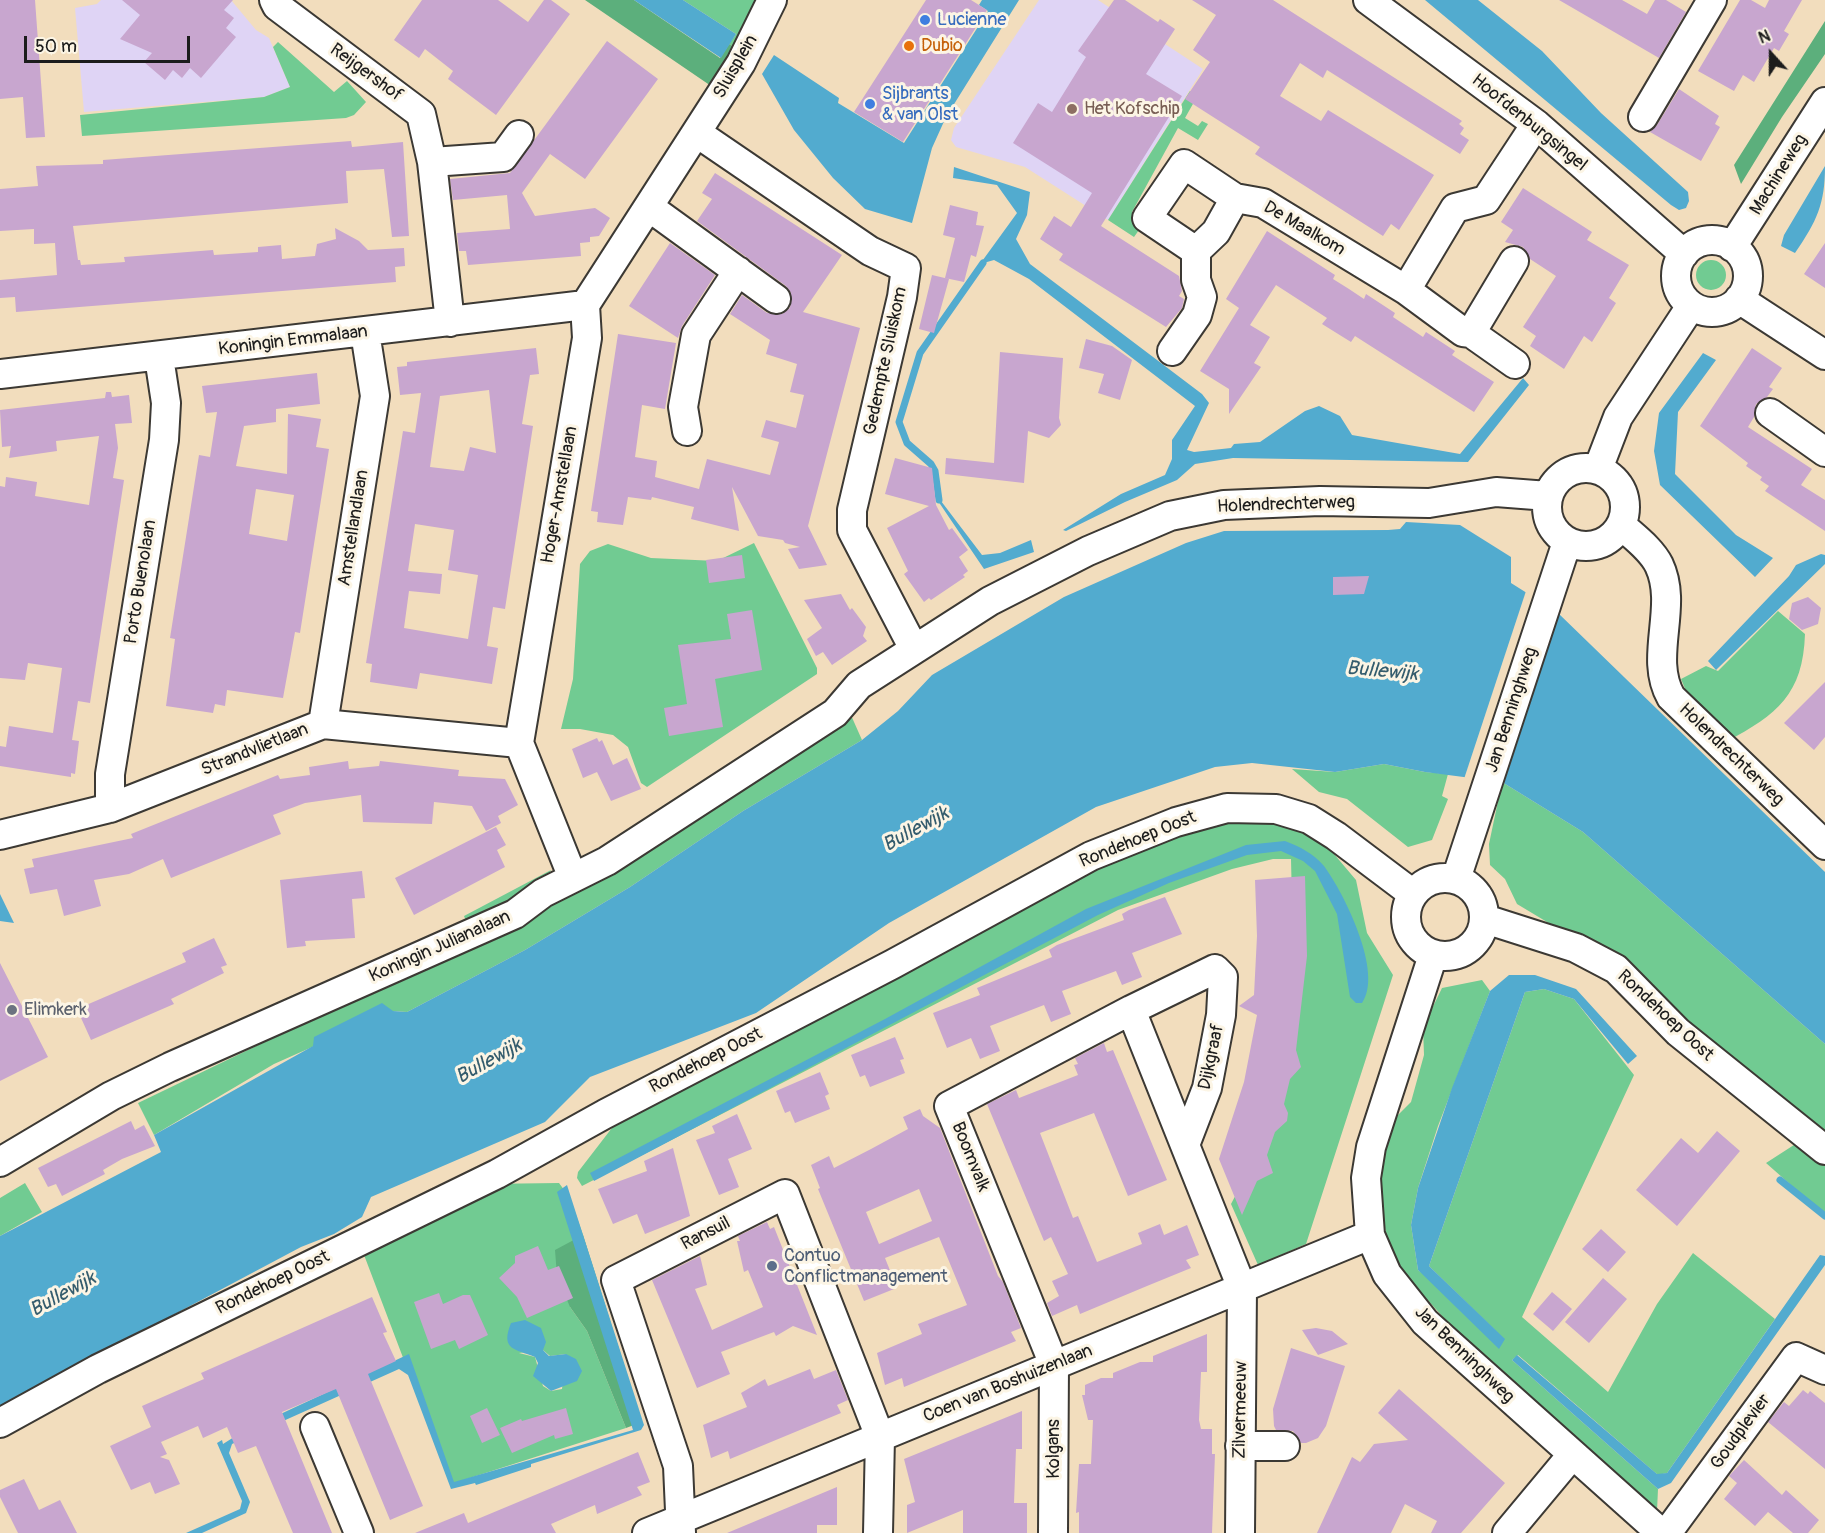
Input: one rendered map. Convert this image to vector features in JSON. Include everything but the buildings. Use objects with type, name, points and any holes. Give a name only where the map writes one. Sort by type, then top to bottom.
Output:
[{"type":"street","name":"Reijgershof","points":[[274,0],[277,6],[341,56],[421,114],[432,162],[450,322]]},
{"type":"street","name":"Sluisplein","points":[[697,133],[741,63],[772,0]]},
{"type":"street","points":[[1643,117],[1713,0]]},
{"type":"street","name":"Hoofdenburgsingel","points":[[1373,1],[1536,124],[1684,254]]},
{"type":"street","name":"Machineweg","points":[[1732,247],[1825,102]]},
{"type":"street","points":[[1406,290],[1455,208],[1486,200],[1536,124]]},
{"type":"street","points":[[585,305],[697,133]]},
{"type":"street","name":"Gedempte Sluiskom","points":[[697,133],[870,251],[906,268],[902,297],[852,510],[852,530],[914,649]]},
{"type":"street","points":[[432,162],[503,157],[519,135]]},
{"type":"street","name":"De Maalkom","points":[[1196,251],[1147,219],[1184,164],[1235,198],[1263,202],[1406,290],[1463,332],[1471,333],[1515,364]]},
{"type":"street","points":[[1172,351],[1197,315],[1202,297],[1196,280],[1196,251],[1216,232],[1235,198]]},
{"type":"street","points":[[649,207],[776,298]]},
{"type":"street","points":[[1713,241],[1732,247],[1743,258],[1747,268],[1747,279],[1739,299],[1727,309],[1715,312],[1703,311],[1690,306],[1678,289],[1676,277],[1677,266],[1684,254],[1702,242],[1713,241]]},
{"type":"street","points":[[1471,333],[1514,261]]},
{"type":"street","points":[[687,431],[683,407],[696,335],[738,271]]},
{"type":"street","points":[[1739,299],[1825,356]]},
{"type":"street","name":"Koningin Emmalaan","points":[[0,374],[585,305]]},
{"type":"street","name":"Hoger-Amstellaan","points":[[519,743],[587,338],[585,305]]},
{"type":"street","points":[[1598,469],[1618,417],[1690,306]]},
{"type":"street","name":"Amstellandlaan","points":[[323,724],[375,396],[364,332]]},
{"type":"street","name":"Porto Buenolaan","points":[[111,807],[110,774],[164,440],[166,403],[159,357]]},
{"type":"street","points":[[1770,413],[1825,452]]},
{"type":"street","points":[[1585,467],[1598,469],[1608,474],[1623,491],[1625,514],[1614,535],[1598,544],[1579,546],[1568,542],[1557,533],[1550,522],[1546,509],[1548,496],[1562,475],[1585,467]]},
{"type":"street","name":"Holendrechterweg","points":[[914,649],[990,601],[1088,551],[1170,516],[1224,505],[1320,501],[1429,502],[1496,492],[1548,496]]},
{"type":"street","name":"Holendrechterweg","points":[[1621,525],[1651,553],[1664,579],[1666,593],[1663,673],[1671,698],[1825,845]]},
{"type":"street","name":"Jan Benninghweg","points":[[1456,879],[1568,542]]},
{"type":"street","name":"Koningin Julianalaan","points":[[0,1162],[111,1096],[275,1020],[481,931],[515,914],[543,893],[607,861],[835,713],[859,685],[914,649]]},
{"type":"street","name":"Strandvlietlaan","points":[[0,835],[111,807],[323,724],[519,743]]},
{"type":"street","points":[[519,743],[573,878]]},
{"type":"street","name":"Rondehoep Oost","points":[[0,1423],[98,1369],[497,1174],[604,1114],[893,964],[1092,856],[1176,822],[1227,808],[1276,809],[1309,819],[1336,836],[1413,894]]},
{"type":"street","points":[[1440,878],[1456,879],[1468,885],[1478,894],[1485,919],[1482,931],[1468,949],[1445,956],[1433,954],[1418,945],[1408,930],[1406,917],[1413,894],[1425,883],[1440,878]]},
{"type":"street","name":"Rondehoep Oost","points":[[1485,919],[1576,948],[1616,969],[1678,1032],[1825,1150]]},
{"type":"street","name":"Jan Benninghweg","points":[[1433,954],[1371,1147],[1366,1178],[1370,1235],[1387,1274],[1425,1322],[1661,1533]]},
{"type":"street","name":"Boomvalk","points":[[1054,1365],[949,1106],[1131,1010],[1215,969]]},
{"type":"street","name":"Dijkgraaf","points":[[1185,1145],[1207,1088],[1221,1015],[1223,977],[1215,969]]},
{"type":"street","points":[[1131,1010],[1242,1288]]},
{"type":"street","name":"Ransuil","points":[[681,1526],[678,1466],[616,1280],[785,1194],[880,1437]]},
{"type":"street","name":"Coen van Boshuizenlaan","points":[[647,1533],[681,1526],[880,1437],[1370,1235]]},
{"type":"street","name":"Zilvermeeuw","points":[[1240,1533],[1242,1288]]},
{"type":"street","name":"Goudplevier","points":[[1667,1533],[1796,1357],[1825,1370]]},
{"type":"street","name":"Kolgans","points":[[1053,1533],[1054,1365]]},
{"type":"street","points":[[315,1427],[359,1533]]},
{"type":"street","points":[[878,1533],[880,1437]]},
{"type":"street","points":[[1240,1446],[1286,1446]]},
{"type":"street","points":[[1507,1533],[1572,1455]]},
{"type":"shaded area","points":[[101,0],[231,0],[256,30],[269,38],[290,87],[264,97],[84,112],[75,8],[97,4]]},
{"type":"shaded area","name":"Het Kofschip","points":[[1039,0],[1098,0],[1203,69],[1108,220],[1025,167],[956,147],[951,140],[954,128]]},
{"type":"green space","points":[[585,0],[634,0],[720,58],[729,44],[736,48],[714,88]]},
{"type":"green space","points":[[683,0],[759,0],[736,48],[729,44],[736,34]]},
{"type":"green space","points":[[1825,21],[1825,54],[1782,117],[1741,184],[1734,165]]},
{"type":"green space","points":[[278,42],[334,92],[347,81],[366,102],[354,115],[346,118],[82,136],[80,115],[264,97],[290,87],[273,47]]},
{"type":"green space","points":[[1190,91],[1198,95],[1185,118],[1198,126],[1202,121],[1208,124],[1198,140],[1178,128],[1132,212],[1144,223],[1134,237],[1108,220]]},
{"type":"green space","points":[[1711,260],[1722,264],[1726,275],[1722,286],[1711,290],[1700,286],[1696,275],[1700,264]]},
{"type":"green space","points":[[754,543],[817,668],[817,674],[647,787],[641,783],[628,747],[613,735],[580,729],[561,729],[573,679],[580,564],[590,551],[608,544],[651,558],[717,561]]},
{"type":"green space","points":[[1778,611],[1805,634],[1799,672],[1793,687],[1773,712],[1727,741],[1686,691],[1681,679],[1706,666],[1718,671]]},
{"type":"green space","points":[[850,713],[862,740],[743,811],[630,887],[525,950],[407,1012],[393,1011],[274,1064],[154,1135],[138,1103],[476,940]]},
{"type":"green space","points":[[1384,764],[1448,774],[1442,796],[1448,799],[1432,840],[1408,847],[1347,799],[1319,792],[1292,769],[1335,772]]},
{"type":"green space","points":[[1502,782],[1583,832],[1825,1044],[1825,1136],[1567,934],[1517,904],[1505,879],[1490,865],[1489,844]]},
{"type":"green space","points":[[1226,817],[1293,825],[1323,841],[1356,880],[1367,933],[1393,975],[1306,1244],[1258,1265],[1231,1204],[1242,1183],[1293,946],[1291,859],[1273,859],[1232,869],[1118,910],[582,1186],[577,1178],[578,1172],[625,1111],[1121,858]]},
{"type":"green space","points":[[551,870],[547,877],[513,906],[468,926],[464,916]]},
{"type":"green space","points":[[1482,980],[1490,991],[1438,1126],[1418,1188],[1411,1225],[1418,1270],[1504,1339],[1429,1266],[1525,992],[1544,989],[1574,999],[1634,1075],[1522,1317],[1608,1392],[1657,1304],[1693,1253],[1775,1319],[1667,1473],[1658,1475],[1518,1355],[1512,1360],[1658,1489],[1657,1511],[1472,1349],[1404,1274],[1389,1246],[1383,1219],[1380,1156],[1393,1120],[1411,1102],[1424,1055],[1423,1027],[1442,988]]},
{"type":"green space","points":[[1797,1143],[1825,1164],[1825,1215],[1766,1163]]},
{"type":"green space","points":[[25,1183],[42,1212],[0,1236],[0,1198]]},
{"type":"green space","points":[[559,1183],[570,1198],[583,1235],[570,1307],[587,1331],[626,1428],[451,1484],[361,1247],[483,1184]],"holes":[[[543,1350],[550,1356],[566,1354],[562,1389],[551,1391],[543,1386],[535,1357],[519,1353]]]},
{"type":"green space","points":[[583,1235],[642,1422],[626,1428],[587,1331],[570,1307],[557,1276],[555,1250]]},
{"type":"water","points":[[634,0],[683,0],[736,34],[721,58]]},
{"type":"water","points":[[982,0],[1019,0],[946,117],[932,148],[912,223],[865,209],[833,178],[794,130],[762,74],[774,55],[839,98],[838,103],[904,143],[988,11],[979,5]]},
{"type":"water","points":[[1425,0],[1478,0],[1542,51],[1601,113],[1688,192],[1689,201],[1686,208],[1679,210],[1671,205]]},
{"type":"water","points":[[1825,166],[1825,179],[1818,212],[1795,253],[1781,246],[1784,235]]},
{"type":"water","points":[[954,167],[1030,192],[1027,215],[1016,239],[1030,264],[1202,394],[1209,403],[1187,450],[1194,452],[1231,448],[1234,444],[1260,442],[1305,411],[1319,406],[1340,416],[1352,435],[1460,454],[1523,378],[1529,385],[1468,462],[1233,458],[1195,464],[1177,480],[1066,531],[1063,530],[1121,494],[1165,475],[1172,459],[1172,440],[1195,406],[1029,279],[994,260],[980,264],[1017,213],[997,185],[953,178]]},
{"type":"water","points":[[1703,353],[1716,360],[1678,412],[1675,474],[1736,535],[1773,558],[1755,577],[1660,485],[1654,451],[1659,413]]},
{"type":"water","points":[[936,498],[941,501],[982,555],[1000,553],[1031,540],[1034,552],[984,569]]},
{"type":"water","name":"Bullewijk","points":[[1406,522],[1460,525],[1511,557],[1511,583],[1557,612],[1825,872],[1825,1044],[1583,832],[1502,782],[1384,764],[1335,772],[1252,763],[1215,767],[1096,807],[889,923],[756,1013],[590,1077],[545,1122],[371,1197],[362,1217],[334,1234],[301,1247],[0,1407],[0,1236],[161,1152],[154,1135],[313,1046],[314,1037],[382,1003],[393,1011],[407,1012],[525,950],[630,887],[743,811],[862,740],[898,711],[932,675],[1064,597],[1186,543],[1224,531],[1388,530],[1400,529]]},
{"type":"water","points":[[1821,554],[1825,555],[1825,564],[1716,670],[1708,661],[1789,576],[1796,565]]},
{"type":"water","points":[[1285,841],[1306,851],[1324,866],[1351,913],[1365,954],[1368,973],[1368,990],[1362,1003],[1356,1003],[1350,997],[1337,914],[1315,871],[1303,861],[1281,851],[1247,855],[1169,883],[1098,915],[594,1181],[590,1173],[885,1019],[1086,909],[1246,845]]},
{"type":"water","points":[[0,894],[14,923],[0,921]]},
{"type":"water","points":[[1509,975],[1535,975],[1576,989],[1637,1056],[1628,1064],[1574,999],[1544,989],[1525,992],[1429,1266],[1505,1339],[1499,1349],[1418,1270],[1411,1225],[1418,1188],[1452,1088],[1490,991]]},
{"type":"water","points":[[567,1185],[644,1425],[641,1430],[531,1464],[531,1467],[476,1485],[475,1483],[451,1489],[408,1375],[399,1369],[232,1444],[229,1453],[250,1502],[246,1513],[202,1533],[186,1533],[240,1509],[242,1501],[217,1443],[222,1440],[223,1444],[242,1432],[409,1354],[454,1482],[633,1430],[557,1192]]},
{"type":"water","points":[[1820,1255],[1825,1256],[1825,1265],[1671,1483],[1658,1489],[1512,1360],[1517,1355],[1657,1474],[1667,1473]]},
{"type":"water","points":[[525,1320],[541,1328],[546,1342],[543,1350],[549,1356],[566,1354],[576,1359],[582,1371],[577,1381],[551,1391],[533,1376],[538,1363],[535,1357],[511,1347],[507,1339],[511,1323]]},
{"type":"pier","points":[[1527,588],[1560,611],[1503,786],[1464,779]]},
{"type":"waterway","points":[[939,500],[935,471],[931,464],[907,443],[899,422],[920,353],[983,263]]},
{"type":"waterway","points":[[1780,1180],[1825,1216]]},
{"type":"place","name":"Lucienne","points":[[925,20]]},
{"type":"place","name":"Dubio","points":[[909,46]]},
{"type":"place","name":"Sijbrants & van Olst","points":[[870,104]]},
{"type":"place","name":"Het Kofschip","points":[[1072,109]]},
{"type":"place","name":"Elimkerk","points":[[12,1010]]},
{"type":"place","name":"Contuo Conflictmanagement","points":[[772,1266]]}]
